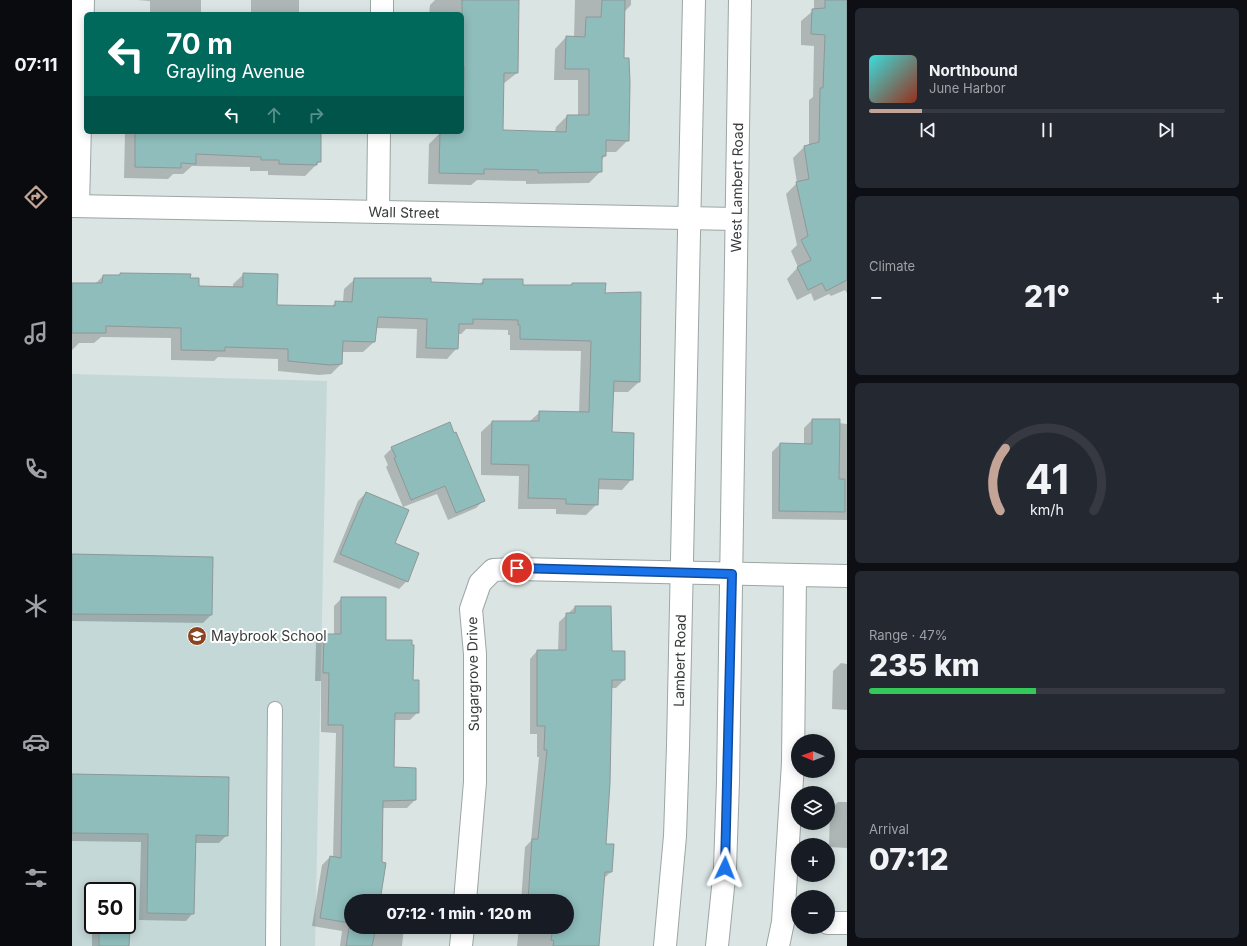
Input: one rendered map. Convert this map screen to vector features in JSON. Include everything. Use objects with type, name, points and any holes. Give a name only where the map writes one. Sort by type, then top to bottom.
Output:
[{"type":"street","points":[[75,206],[83,0]]},
{"type":"street","points":[[382,0],[382,12]]},
{"type":"street","points":[[690,219],[694,0]]},
{"type":"street","name":"West Lambert Road","points":[[732,574],[740,0]]},
{"type":"street","points":[[378,212],[379,134]]},
{"type":"street","name":"Wall Street","points":[[75,206],[736,219]]},
{"type":"street","name":"Lambert Road","points":[[665,946],[675,836],[690,219]]},
{"type":"street","name":"Sugargrove Drive","points":[[466,894],[475,782],[475,654],[472,609],[480,583],[494,570],[517,568],[847,576]]},
{"type":"street","points":[[717,946],[725,868],[732,574]]},
{"type":"street","points":[[778,946],[790,922],[795,575]]},
{"type":"street","points":[[835,923],[847,923]]},
{"type":"street","points":[[461,946],[462,934]]},
{"type":"lane","points":[[273,946],[275,709]]},
{"type":"shaded area","name":"Maybrook School","points":[[72,374],[327,381],[315,946],[72,946]]},
{"type":"building","points":[[462,0],[519,0],[518,73],[504,73],[503,130],[566,132],[567,115],[589,115],[589,69],[565,69],[566,36],[585,37],[586,17],[601,17],[602,0],[625,0],[624,58],[629,58],[630,82],[629,141],[606,140],[606,156],[602,156],[602,172],[538,173],[538,170],[484,169],[484,174],[439,173],[440,134],[464,134],[464,12],[462,12]]},
{"type":"building","points":[[825,0],[847,0],[847,280],[826,291],[822,283],[808,290],[797,267],[811,260],[801,240],[808,236],[796,182],[809,179],[804,146],[819,142],[820,88],[823,88],[825,35],[811,34],[812,9],[825,8]]},
{"type":"building","points":[[135,134],[321,134],[321,162],[317,162],[317,165],[279,164],[279,160],[261,160],[261,157],[196,154],[196,164],[181,163],[181,168],[135,167]]},
{"type":"building","points":[[120,273],[191,274],[190,278],[199,278],[199,286],[243,287],[243,273],[278,274],[277,305],[335,306],[335,301],[352,302],[354,278],[431,278],[431,282],[483,284],[483,279],[523,279],[523,285],[606,283],[605,293],[641,292],[640,382],[614,381],[612,432],[634,433],[633,480],[599,479],[598,505],[566,504],[566,499],[528,498],[529,465],[491,464],[492,421],[539,421],[539,411],[589,412],[591,341],[520,339],[520,325],[518,325],[518,320],[473,319],[473,324],[459,324],[458,349],[426,348],[427,319],[378,317],[375,342],[343,341],[342,364],[330,365],[288,361],[288,349],[225,347],[225,351],[181,350],[181,328],[106,326],[106,333],[72,333],[72,283],[102,283],[103,275],[120,275]]},
{"type":"building","points":[[812,419],[840,419],[839,479],[845,479],[845,512],[779,511],[780,443],[812,444]]},
{"type":"building","points":[[450,422],[454,433],[456,432],[485,501],[456,513],[445,486],[411,500],[391,447]]},
{"type":"building","points":[[366,492],[409,510],[395,543],[419,553],[408,582],[340,554]]},
{"type":"building","points":[[72,554],[213,557],[212,615],[72,614]]},
{"type":"building","points":[[341,597],[386,597],[386,640],[412,640],[412,645],[414,645],[413,680],[419,680],[419,713],[395,713],[394,767],[416,768],[416,800],[383,801],[382,862],[386,863],[381,894],[344,894],[344,922],[320,918],[330,856],[341,858],[343,725],[328,725],[329,673],[323,673],[324,634],[341,634]]},
{"type":"building","points":[[575,606],[611,606],[612,651],[625,651],[625,680],[612,680],[610,783],[606,844],[614,844],[612,872],[605,872],[599,946],[553,946],[554,941],[551,940],[552,934],[574,934],[574,894],[528,894],[532,839],[538,839],[547,750],[544,750],[545,726],[537,726],[537,650],[566,650],[566,613],[575,613]]},
{"type":"building","points":[[72,774],[229,777],[228,836],[196,835],[194,914],[147,913],[148,834],[72,833]]},
{"type":"building","points":[[99,934],[130,934],[129,946],[99,946]]},
{"type":"building","points":[[348,934],[375,934],[372,946],[346,946]]},
{"type":"place","name":"Maybrook School","points":[[197,636]]},
{"type":"route","points":[[517,568],[732,574],[725,868]]}]
